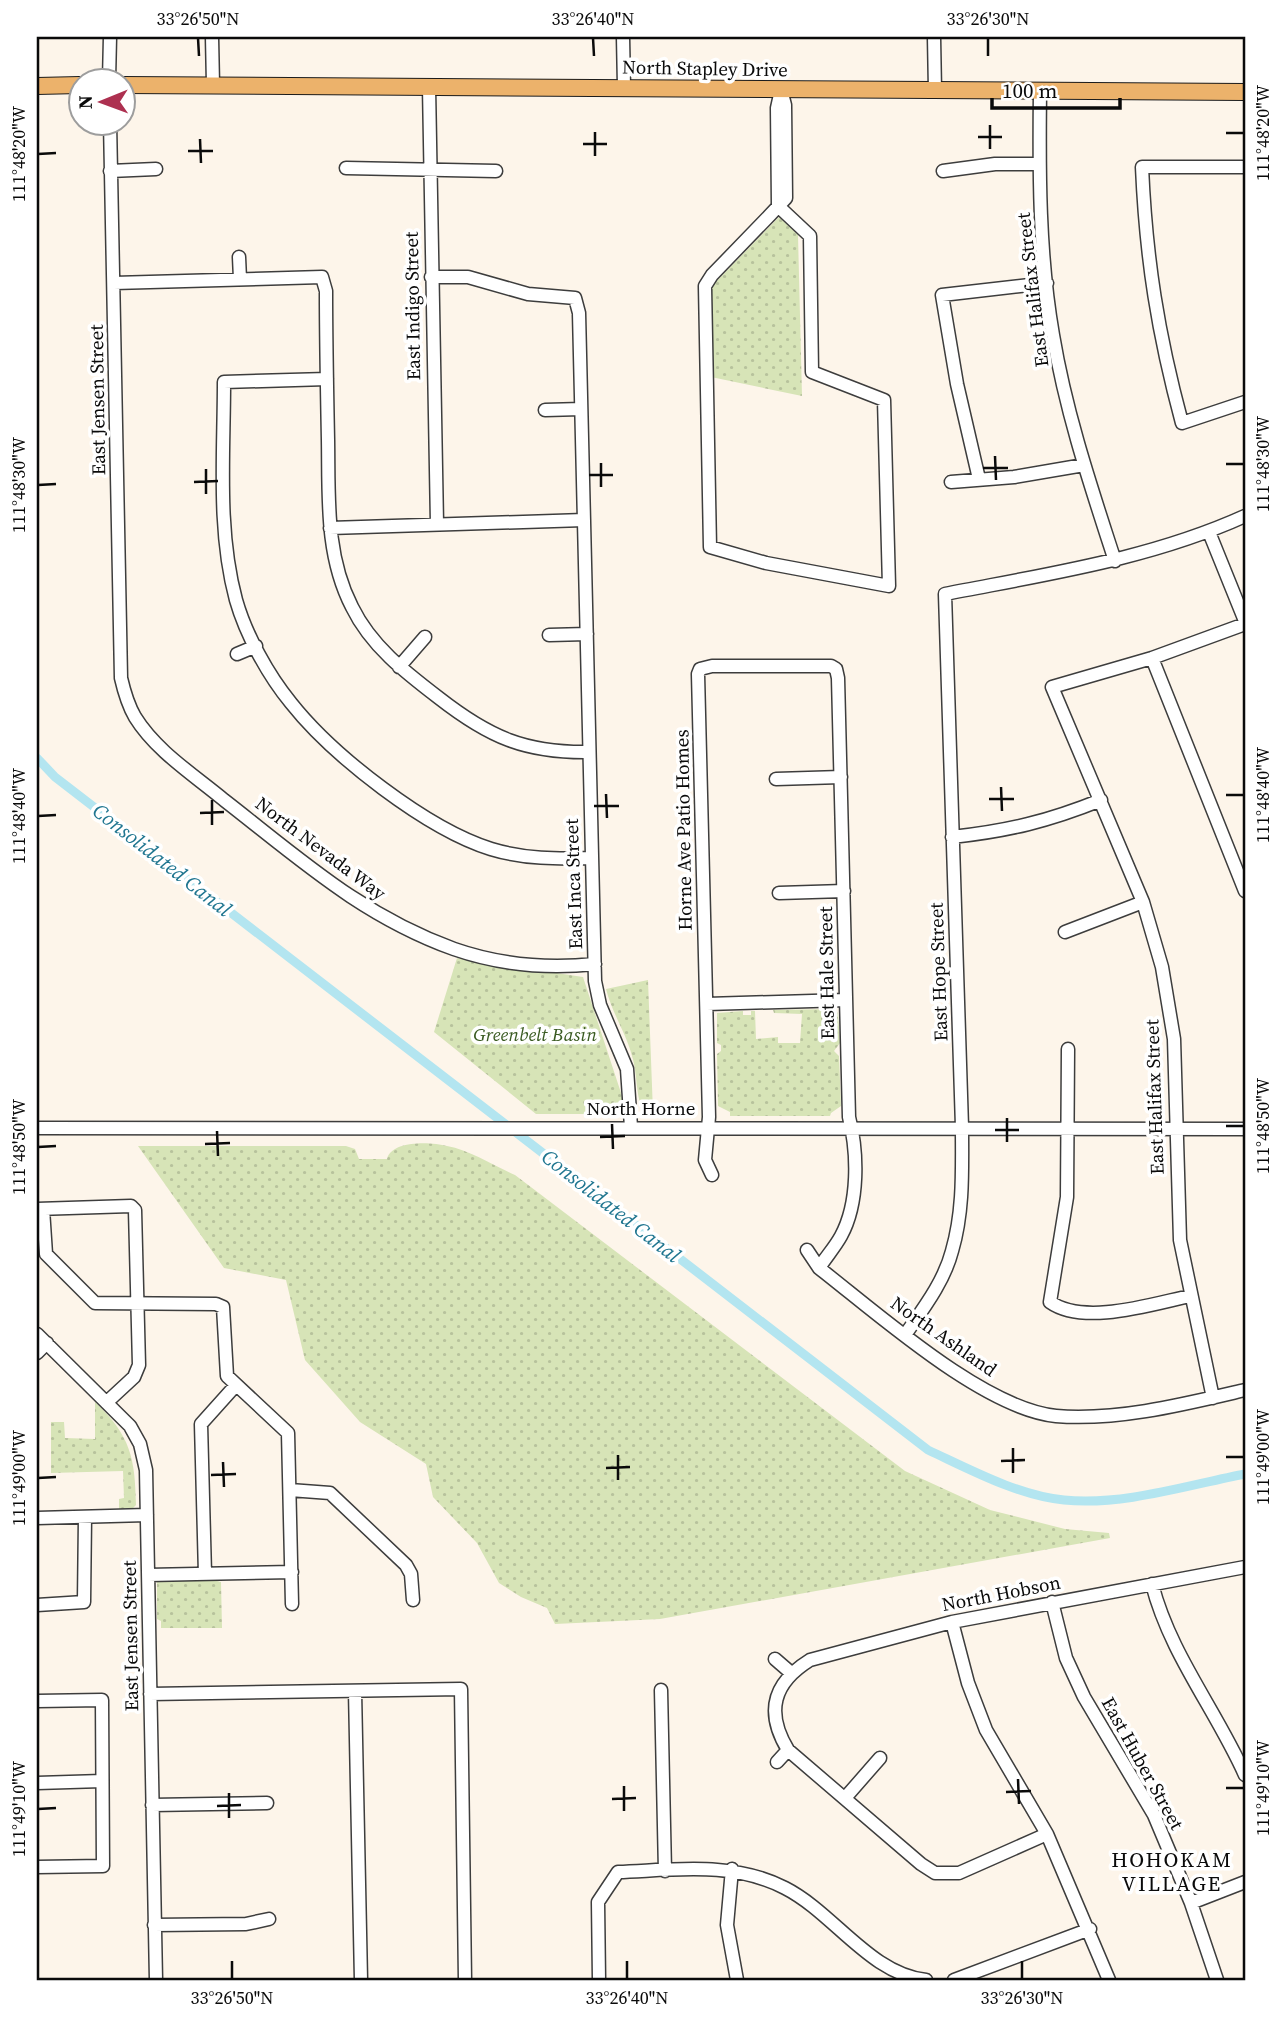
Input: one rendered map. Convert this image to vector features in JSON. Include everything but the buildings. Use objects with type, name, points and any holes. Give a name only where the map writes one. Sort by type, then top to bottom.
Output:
[{"type":"main road","points":[[37,86],[66,85]]},
{"type":"main road","name":"North Stapley Drive","points":[[136,85],[1245,92]]},
{"type":"street","points":[[109,66],[110,37]]},
{"type":"street","points":[[212,37],[213,85]]},
{"type":"street","points":[[623,37],[624,87]]},
{"type":"street","points":[[934,37],[936,91]]},
{"type":"street","name":"East Indigo Street","points":[[429,87],[430,277],[437,524]]},
{"type":"street","points":[[778,206],[810,236],[812,372],[884,400],[889,586],[766,563],[710,547],[705,286],[778,206],[777,108],[780,90]]},
{"type":"street","name":"East Halifax Street","points":[[1040,91],[1039,164],[1053,335],[1084,465],[1115,561]]},
{"type":"street","name":"East Jensen Street","points":[[110,136],[121,678]]},
{"type":"street","points":[[943,171],[995,164],[1039,164]]},
{"type":"street","points":[[1245,167],[1142,167],[1146,248],[1153,302],[1163,354],[1182,423],[1245,402]]},
{"type":"street","points":[[346,168],[496,171]]},
{"type":"street","points":[[110,171],[156,169]]},
{"type":"street","points":[[239,257],[240,279]]},
{"type":"street","points":[[114,283],[321,277],[326,291],[330,528],[340,576],[351,606],[376,644],[399,667],[493,735],[542,750],[589,752]]},
{"type":"street","name":"East Inca Street","points":[[430,277],[468,277],[528,294],[575,298],[579,313],[595,964],[600,1005],[627,1069],[631,1127]]},
{"type":"street","points":[[979,479],[957,384],[942,295],[1047,283]]},
{"type":"street","points":[[327,379],[224,382],[227,555],[237,603],[256,646],[290,702],[315,730],[405,806],[490,848],[546,859],[592,858]]},
{"type":"street","points":[[545,410],[581,409]]},
{"type":"street","points":[[951,482],[1014,477],[1084,465]]},
{"type":"street","points":[[1115,561],[1209,532],[1245,516]]},
{"type":"street","points":[[330,528],[584,520]]},
{"type":"street","points":[[1209,532],[1245,623],[1152,658],[1245,891]]},
{"type":"street","name":"East Hope Street","points":[[905,1335],[933,1295],[952,1252],[962,1201],[962,1127],[944,594],[1115,561]]},
{"type":"street","points":[[549,635],[587,634]]},
{"type":"street","points":[[399,667],[425,637]]},
{"type":"street","points":[[237,654],[256,646]]},
{"type":"street","name":"East Halifax Street","points":[[1152,658],[1052,687],[1143,902],[1163,967],[1174,1039],[1176,1185],[1180,1240],[1213,1398]]},
{"type":"street","name":"Horne Ave Patio Homes","points":[[712,1175],[705,1160],[709,1117],[700,669],[712,666],[824,666],[836,669]]},
{"type":"street","name":"East Hale Street","points":[[819,1268],[842,1235],[853,1196],[836,669]]},
{"type":"street","name":"North Nevada Way","points":[[121,678],[136,719],[166,753],[345,895],[382,919],[456,950],[508,962],[553,968],[595,964]]},
{"type":"street","points":[[776,779],[841,776]]},
{"type":"street","points":[[952,836],[1030,825],[1101,800]]},
{"type":"street","points":[[779,893],[844,891]]},
{"type":"street","points":[[1065,932],[1143,902]]},
{"type":"street","points":[[706,1004],[846,1000]]},
{"type":"street","points":[[1068,1049],[1067,1197],[1050,1302],[1057,1307],[1081,1312],[1117,1311],[1190,1296]]},
{"type":"street","name":"North Horne","points":[[37,1128],[1245,1129]]},
{"type":"street","points":[[107,1402],[134,1377],[139,1365],[138,1305],[135,1210],[131,1206],[40,1209],[46,1254],[95,1303],[138,1305],[216,1304],[223,1307],[227,1376],[288,1433],[292,1604]]},
{"type":"street","name":"North Ashland","points":[[807,1250],[819,1268],[971,1383],[1054,1416],[1108,1416],[1245,1390]]},
{"type":"street","points":[[37,1353],[42,1338]]},
{"type":"street","name":"East Jensen Street","points":[[42,1338],[130,1426],[140,1444],[146,1470],[156,1980]]},
{"type":"street","points":[[205,1574],[201,1424],[236,1385]]},
{"type":"street","points":[[290,1490],[330,1493],[406,1565],[411,1574],[413,1600]]},
{"type":"street","points":[[37,1518],[147,1515]]},
{"type":"street","points":[[37,1605],[84,1602],[85,1517]]},
{"type":"street","name":"North Hobson","points":[[790,1672],[810,1660],[952,1622],[1245,1567]]},
{"type":"street","points":[[148,1575],[292,1572]]},
{"type":"street","points":[[1152,1584],[1160,1615],[1172,1643],[1245,1775]]},
{"type":"street","name":"East Huber Street","points":[[1052,1602],[1066,1658],[1084,1696],[1154,1815],[1191,1903],[1217,1980]]},
{"type":"street","points":[[952,1622],[968,1683],[986,1730],[1047,1834],[1110,1980]]},
{"type":"street","points":[[775,1659],[790,1672],[778,1692],[775,1713],[779,1735],[788,1750],[920,1864],[935,1873],[960,1872],[1047,1834]]},
{"type":"street","points":[[150,1694],[461,1689],[465,1980]]},
{"type":"street","points":[[661,1690],[665,1871]]},
{"type":"street","points":[[355,1691],[360,1980]]},
{"type":"street","points":[[37,1701],[102,1700],[103,1866],[37,1867]]},
{"type":"street","points":[[777,1762],[788,1750]]},
{"type":"street","points":[[845,1798],[880,1758]]},
{"type":"street","points":[[37,1783],[102,1781]]},
{"type":"street","points":[[152,1805],[267,1803]]},
{"type":"street","points":[[732,1869],[727,1924],[737,1980]]},
{"type":"street","points":[[599,1980],[598,1902],[618,1872],[732,1869],[758,1875],[787,1888],[885,1966],[926,1980]]},
{"type":"street","points":[[1191,1903],[1245,1882]]},
{"type":"street","points":[[154,1925],[246,1924],[269,1919]]},
{"type":"street","points":[[954,1980],[996,1974],[1090,1929]]},
{"type":"green space","points":[[779,217],[798,235],[802,396],[711,377],[710,288]]},
{"type":"green space","name":"Greenbelt Basin","points":[[457,958],[583,977],[624,1102],[611,1114],[536,1114],[434,1032]]},
{"type":"green space","points":[[648,980],[651,1116],[645,1115],[642,1108],[632,1056],[606,989]]},
{"type":"green space","points":[[834,1009],[838,1013],[840,1043],[834,1051],[839,1056],[841,1106],[830,1116],[730,1116],[730,1112],[718,1106],[717,1054],[721,1051],[721,1045],[717,1043],[717,1013],[743,1011],[743,1015],[751,1015],[751,1011],[755,1011],[756,1039],[778,1037],[778,1043],[800,1043],[802,1014],[774,1013],[773,1010]]},
{"type":"green space","points":[[422,1143],[464,1151],[515,1175],[905,1471],[990,1510],[1065,1529],[1109,1533],[1110,1538],[660,1619],[555,1624],[547,1608],[521,1597],[499,1583],[477,1543],[433,1497],[426,1464],[360,1422],[305,1360],[286,1280],[224,1268],[138,1146],[346,1146],[355,1149],[359,1159],[387,1159],[396,1148]]},
{"type":"green space","points":[[95,1402],[124,1437],[129,1449],[136,1505],[131,1510],[119,1511],[119,1499],[124,1498],[123,1471],[51,1473],[51,1422],[64,1422],[65,1438],[95,1439]]},
{"type":"green space","points":[[209,1579],[221,1582],[222,1628],[161,1628],[161,1621],[157,1619],[157,1582]]},
{"type":"waterway","name":"Consolidated Canal","points":[[37,758],[55,777],[928,1450],[1012,1487],[1064,1500],[1132,1497],[1245,1474]]},
{"type":"district","name":"HOHOKAM VILLAGE","points":[[1172,1872]]}]
